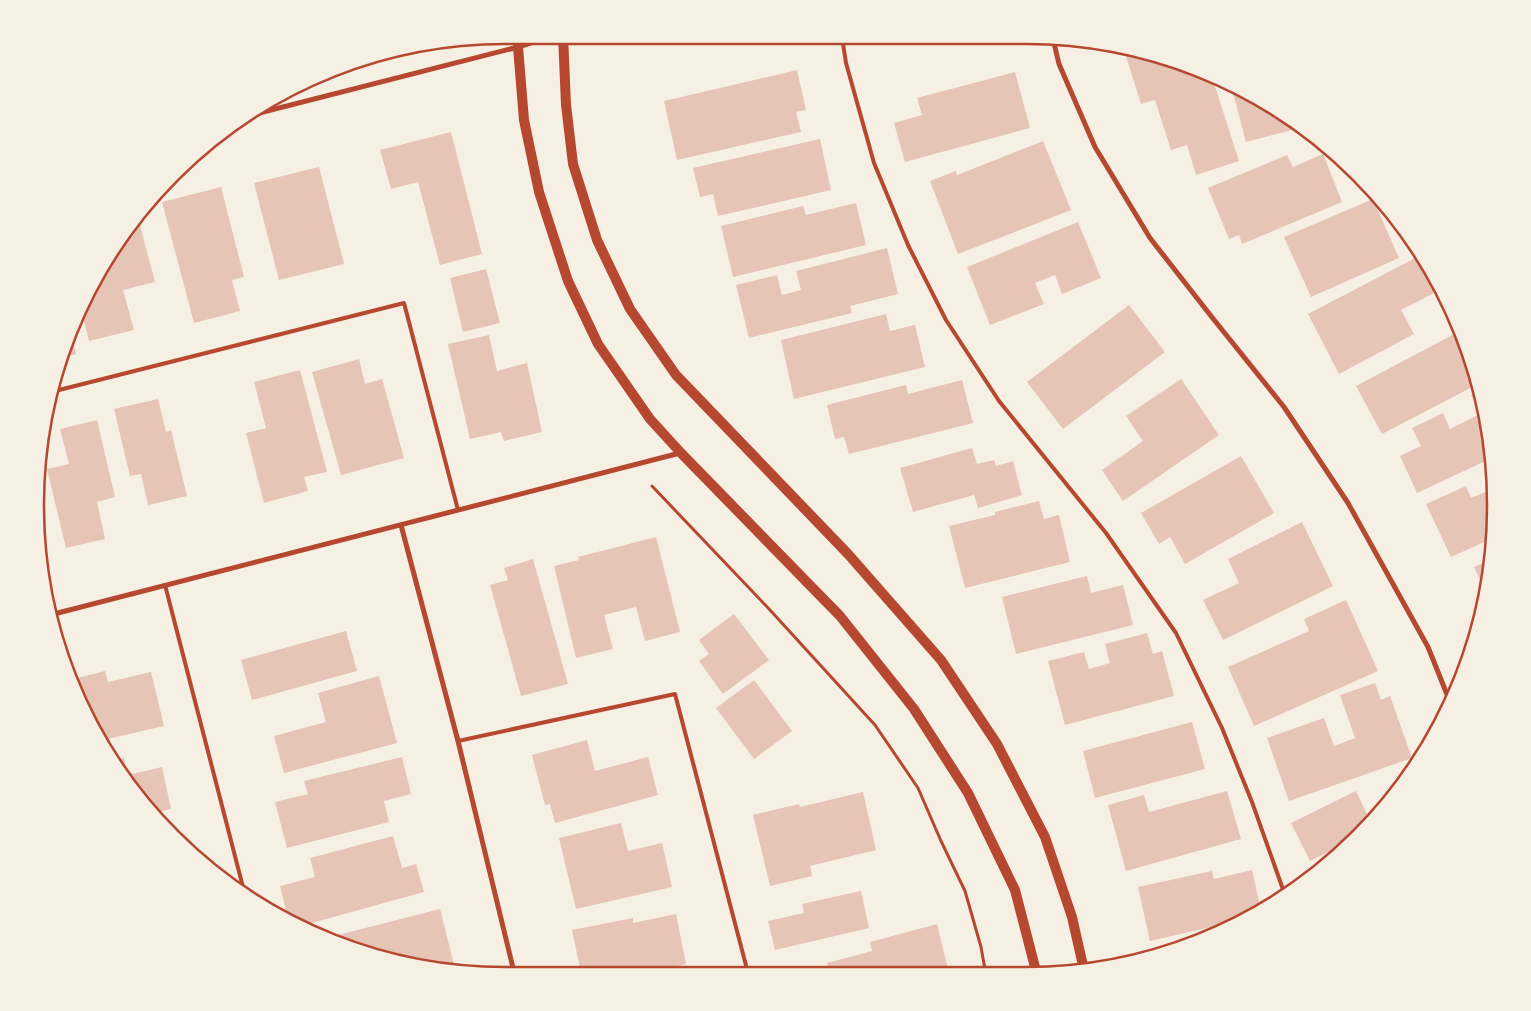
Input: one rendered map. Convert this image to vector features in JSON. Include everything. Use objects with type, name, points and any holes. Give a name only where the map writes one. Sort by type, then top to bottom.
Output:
[{"type":"main road","points":[[518,44],[524,120],[539,192],[568,280],[598,344],[650,419],[840,616],[914,708],[968,793],[1015,890],[1035,967]]},
{"type":"main road","points":[[564,44],[566,105],[573,164],[597,240],[630,310],[676,375],[848,554],[941,660],[997,744],[1045,837],[1072,917],[1082,963]]},
{"type":"street","points":[[274,107],[528,44]]},
{"type":"street","points":[[1054,45],[1058,64],[1095,147],[1150,238],[1284,407],[1348,503],[1428,647],[1447,694]]},
{"type":"street","points":[[57,613],[681,453]]},
{"type":"street","points":[[401,525],[458,741],[513,967]]},
{"type":"lane","points":[[843,44],[846,63],[874,163],[908,245],[946,320],[999,401],[1106,533],[1176,633],[1222,728],[1252,802],[1282,889]]},
{"type":"lane","points":[[58,390],[404,303],[458,510]]},
{"type":"lane","points":[[165,585],[242,884]]},
{"type":"lane","points":[[458,741],[675,694],[746,967]]},
{"type":"path","points":[[652,486],[770,610],[875,725],[918,788],[965,891],[985,967]]},
{"type":"building","points":[[1126,55],[1174,68],[1214,84],[1239,161],[1196,175],[1187,145],[1171,150],[1155,100],[1141,104]]},
{"type":"building","points":[[797,70],[806,110],[796,112],[801,132],[677,160],[664,101]]},
{"type":"building","points":[[1015,72],[1030,128],[905,162],[894,123],[922,115],[917,98]]},
{"type":"building","points":[[1233,93],[1293,130],[1246,142]]},
{"type":"building","points":[[451,132],[482,254],[440,265],[418,182],[391,189],[380,150]]},
{"type":"building","points":[[820,139],[831,190],[718,216],[713,194],[700,197],[693,168]]},
{"type":"building","points":[[1043,141],[1071,210],[958,254],[930,181],[956,171],[957,175]]},
{"type":"building","points":[[1323,154],[1342,202],[1242,244],[1239,235],[1229,239],[1208,188],[1287,155],[1293,167]]},
{"type":"building","points":[[319,167],[344,264],[279,280],[254,183]]},
{"type":"building","points":[[221,187],[244,277],[232,280],[240,311],[194,323],[162,202]]},
{"type":"building","points":[[1372,200],[1399,258],[1311,297],[1284,237]]},
{"type":"building","points":[[856,203],[866,245],[733,277],[721,226],[803,206],[806,215]]},
{"type":"building","points":[[1078,222],[1101,278],[1062,294],[1055,275],[1035,283],[1044,304],[990,325],[967,267]]},
{"type":"building","points":[[139,223],[155,282],[123,290],[134,330],[89,341],[83,319],[91,301]]},
{"type":"building","points":[[887,248],[898,294],[850,306],[852,313],[749,338],[736,285],[777,275],[782,295],[801,290],[796,271]]},
{"type":"building","points":[[1415,258],[1435,293],[1401,310],[1414,334],[1339,374],[1308,314]]},
{"type":"building","points":[[486,269],[500,323],[463,332],[450,278]]},
{"type":"building","points":[[1129,305],[1165,352],[1063,429],[1027,382]]},
{"type":"building","points":[[886,314],[890,331],[915,325],[925,367],[794,399],[781,340]]},
{"type":"building","points":[[1454,334],[1472,387],[1382,434],[1356,386]]},
{"type":"building","points":[[489,335],[497,371],[527,363],[542,432],[504,441],[501,432],[470,439],[448,344]]},
{"type":"building","points":[[73,343],[76,354],[68,356]]},
{"type":"building","points":[[359,359],[365,384],[382,379],[404,458],[341,475],[312,372]]},
{"type":"building","points":[[300,370],[327,472],[304,477],[308,491],[264,503],[246,433],[266,428],[254,382]]},
{"type":"building","points":[[1181,379],[1219,435],[1123,501],[1102,470],[1143,441],[1126,416]]},
{"type":"building","points":[[962,380],[973,423],[849,454],[844,437],[835,439],[827,405],[906,385],[908,394]]},
{"type":"building","points":[[1474,394],[1476,406],[1471,395]]},
{"type":"building","points":[[158,399],[166,432],[171,430],[187,496],[148,505],[141,474],[130,476],[114,409]]},
{"type":"building","points":[[1443,413],[1450,429],[1478,415],[1485,461],[1417,493],[1400,456],[1421,446],[1412,428]]},
{"type":"building","points":[[97,420],[115,497],[97,502],[105,539],[66,548],[47,469],[69,464],[60,429]]},
{"type":"building","points":[[972,448],[977,464],[994,460],[996,466],[1013,461],[1022,495],[978,508],[974,495],[913,512],[900,468]]},
{"type":"building","points":[[1241,456],[1274,513],[1185,564],[1170,537],[1159,544],[1141,513]]},
{"type":"building","points":[[1466,486],[1471,498],[1487,492],[1485,541],[1451,557],[1426,504]]},
{"type":"building","points":[[1039,501],[1044,519],[1059,515],[1070,562],[965,588],[949,526],[995,515],[995,512]]},
{"type":"building","points":[[1302,522],[1333,586],[1223,640],[1203,600],[1239,583],[1228,559]]},
{"type":"building","points":[[656,537],[680,632],[645,641],[636,607],[604,615],[613,649],[576,658],[554,566],[579,560],[578,557]]},
{"type":"building","points":[[533,559],[568,684],[521,696],[490,585],[508,580],[504,568]]},
{"type":"building","points":[[1483,563],[1481,581],[1474,567]]},
{"type":"building","points":[[1087,576],[1091,593],[1123,585],[1133,625],[1016,654],[1002,597]]},
{"type":"building","points":[[1346,600],[1378,671],[1254,726],[1228,667],[1309,631],[1304,619]]},
{"type":"building","points":[[734,614],[769,660],[723,694],[699,661],[709,654],[699,640]]},
{"type":"building","points":[[346,631],[357,671],[252,700],[241,660]]},
{"type":"building","points":[[1147,633],[1153,654],[1162,651],[1174,696],[1065,725],[1048,661],[1084,652],[1089,669],[1110,663],[1105,644]]},
{"type":"building","points":[[105,671],[108,682],[151,672],[164,726],[108,739],[91,710],[77,678]]},
{"type":"building","points":[[379,676],[397,743],[284,773],[274,736],[326,722],[318,693]]},
{"type":"building","points":[[754,680],[792,731],[754,759],[716,708]]},
{"type":"building","points":[[1375,683],[1381,700],[1390,696],[1412,757],[1289,801],[1267,738],[1324,718],[1334,746],[1355,738],[1340,695]]},
{"type":"building","points":[[1192,722],[1205,769],[1095,798],[1083,751]]},
{"type":"building","points":[[587,740],[595,771],[648,757],[658,795],[555,823],[550,804],[545,805],[532,755]]},
{"type":"building","points":[[402,757],[411,794],[384,801],[389,822],[287,848],[275,802],[308,794],[304,781]]},
{"type":"building","points":[[124,758],[126,769],[122,762],[120,759]]},
{"type":"building","points":[[162,767],[171,809],[159,811],[130,774]]},
{"type":"building","points":[[1227,791],[1241,839],[1126,871],[1108,805],[1144,795],[1149,812]]},
{"type":"building","points":[[1356,791],[1367,814],[1371,812],[1334,849],[1310,861],[1291,823]]},
{"type":"building","points":[[863,792],[876,850],[810,866],[812,876],[770,886],[753,815],[799,804],[800,807]]},
{"type":"building","points":[[621,823],[628,851],[662,843],[672,887],[576,909],[559,838]]},
{"type":"building","points":[[393,836],[402,868],[416,864],[424,892],[309,924],[286,912],[280,886],[315,877],[310,858]]},
{"type":"building","points":[[1252,870],[1259,903],[1217,926],[1150,941],[1138,887],[1212,871],[1214,879]]},
{"type":"building","points":[[861,891],[869,928],[775,950],[768,921],[804,913],[802,904]]},
{"type":"building","points":[[440,909],[454,964],[386,952],[337,935]]},
{"type":"building","points":[[676,914],[686,964],[672,967],[580,967],[572,930],[633,918],[633,923]]},
{"type":"building","points":[[937,924],[948,967],[828,967],[827,963],[872,951],[870,942]]}]
